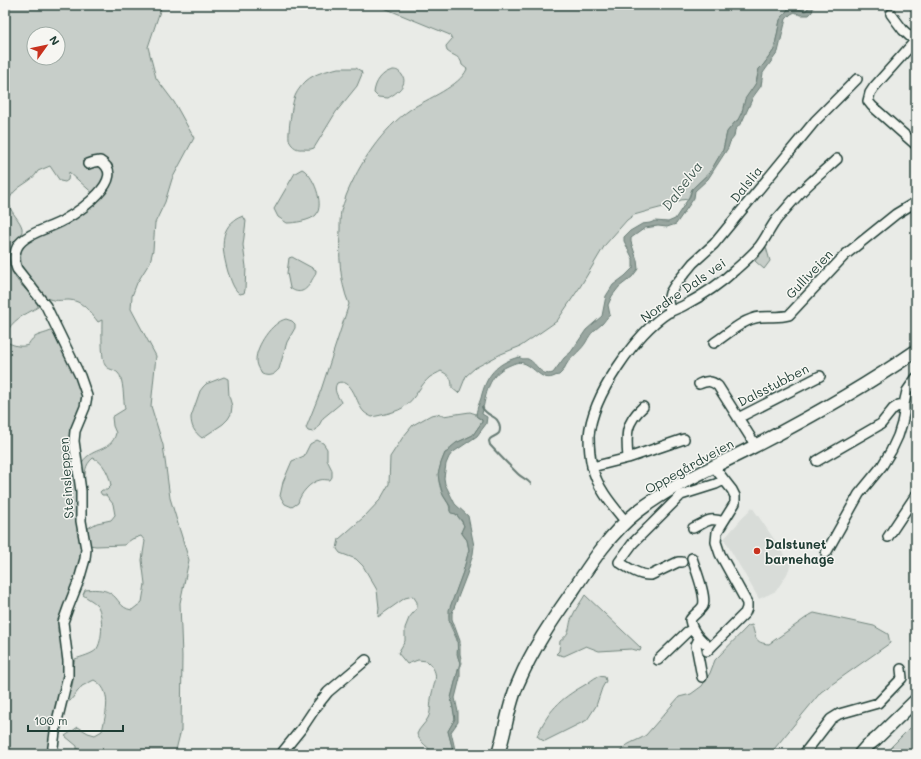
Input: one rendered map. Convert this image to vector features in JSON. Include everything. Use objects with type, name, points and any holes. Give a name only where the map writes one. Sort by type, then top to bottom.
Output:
[{"type":"main road","name":"Oppegårdveien","points":[[498,754],[511,702],[518,681],[531,656],[582,576],[613,536],[626,522],[647,504],[663,494],[756,446],[860,388],[916,351]]},
{"type":"main road","points":[[860,754],[916,700]]},
{"type":"main road","points":[[868,754],[876,740]]},
{"type":"street","points":[[891,14],[903,30],[916,40],[874,87],[870,93],[868,101],[916,145]]},
{"type":"street","name":"Dalslia","points":[[670,312],[668,301],[670,293],[675,285],[693,263],[714,244],[815,121],[857,79]]},
{"type":"street","name":"Nordre Dals vei","points":[[626,522],[607,499],[597,482],[592,466],[589,436],[598,404],[616,370],[642,334],[670,312],[710,291],[737,269],[758,248],[776,221],[803,190],[837,159]]},
{"type":"street","name":"Steinsleppen","points":[[52,754],[56,725],[68,676],[68,661],[63,622],[79,580],[85,559],[86,549],[81,521],[80,491],[74,441],[75,431],[86,407],[87,396],[83,383],[46,306],[17,269],[15,255],[18,245],[23,240],[64,220],[99,193],[107,181],[109,171],[107,166],[100,161],[88,164]]},
{"type":"street","name":"Gulliveien","points":[[714,343],[750,319],[760,317],[778,318],[789,315],[845,255],[896,214],[916,202]]},
{"type":"street","name":"Dalsstubben","points":[[738,418],[820,376]]},
{"type":"street","points":[[826,553],[859,494],[882,466],[890,451],[900,429],[907,390],[916,378]]},
{"type":"street","name":"Dalsstubben","points":[[699,384],[707,381],[713,381],[718,386],[756,446]]},
{"type":"street","points":[[817,461],[881,424],[894,409],[899,405],[904,404]]},
{"type":"street","points":[[628,458],[627,432],[634,414],[643,407]]},
{"type":"street","points":[[592,466],[628,458],[684,438]]},
{"type":"street","points":[[692,558],[704,602],[702,607],[690,620],[693,629],[709,650],[745,613],[747,608],[745,598],[716,542],[717,532],[736,503],[735,496],[714,467]]},
{"type":"street","points":[[682,562],[678,562],[648,575],[619,562],[633,543],[681,495],[724,480]]},
{"type":"street","points":[[888,537],[916,495]]},
{"type":"street","points":[[693,528],[712,519],[723,522]]},
{"type":"street","points":[[658,660],[687,632],[693,629]]},
{"type":"street","points":[[699,638],[696,645],[702,677]]},
{"type":"street","points":[[281,754],[328,692],[366,660]]},
{"type":"street","points":[[804,754],[830,719],[839,714],[878,703],[902,678],[902,669]]},
{"type":"shaded area","points":[[5,5],[162,5],[148,47],[156,78],[174,102],[194,138],[172,179],[165,202],[155,223],[153,250],[150,262],[137,283],[132,296],[131,309],[156,356],[151,406],[163,445],[170,498],[189,560],[180,603],[182,656],[181,730],[175,754],[77,754],[77,746],[65,736],[78,727],[95,735],[102,731],[106,710],[107,702],[104,690],[100,684],[94,680],[82,686],[70,701],[68,701],[67,698],[72,684],[75,659],[96,650],[100,641],[102,627],[99,608],[95,603],[83,595],[85,590],[91,589],[108,592],[113,595],[124,607],[132,610],[142,602],[145,584],[142,560],[145,541],[141,536],[132,539],[124,545],[89,545],[88,528],[97,523],[111,520],[115,515],[113,504],[106,495],[102,495],[100,492],[102,490],[107,490],[111,486],[108,474],[103,466],[100,462],[93,458],[87,466],[84,482],[80,466],[89,455],[110,444],[116,433],[113,426],[112,417],[125,409],[120,376],[118,373],[109,369],[105,365],[102,343],[102,320],[98,322],[86,308],[78,302],[48,299],[27,276],[21,262],[22,244],[97,197],[69,172],[68,180],[65,182],[60,181],[50,166],[38,171],[32,178],[16,190],[10,198],[9,202],[11,210],[22,228],[21,236],[14,248],[11,266],[13,273],[21,285],[38,304],[38,307],[15,322],[5,336]]},
{"type":"shaded area","points":[[377,5],[809,5],[809,7],[805,11],[797,8],[789,8],[780,20],[774,50],[759,69],[756,83],[738,120],[727,132],[723,150],[710,172],[692,189],[688,199],[634,215],[627,220],[605,245],[580,287],[557,321],[521,346],[501,354],[475,368],[466,376],[458,393],[452,388],[452,382],[447,374],[441,371],[430,377],[423,384],[409,403],[399,410],[390,413],[372,417],[368,415],[361,408],[354,392],[350,387],[342,382],[337,383],[335,390],[341,402],[323,418],[317,429],[313,432],[308,431],[306,428],[321,390],[349,304],[341,276],[340,216],[341,209],[351,184],[372,148],[400,117],[458,81],[467,69],[462,65],[458,58],[447,51],[446,46],[452,39],[450,35]]},
{"type":"shaded area","points":[[809,5],[814,5],[812,12],[809,15],[800,15],[795,12],[786,19],[778,52],[763,73],[761,86],[753,97],[742,122],[735,130],[734,137],[708,179],[695,191],[694,198],[676,224],[667,227],[658,226],[645,228],[631,238],[638,269],[632,277],[619,287],[612,296],[608,305],[610,315],[591,334],[585,344],[568,362],[559,375],[550,378],[542,376],[521,362],[508,366],[496,374],[489,386],[482,414],[487,417],[486,424],[477,436],[452,453],[449,457],[446,464],[444,478],[445,484],[455,504],[468,516],[474,546],[467,574],[452,613],[452,619],[460,641],[462,663],[455,698],[458,712],[458,722],[451,732],[456,754],[454,754],[448,731],[455,719],[451,698],[460,663],[458,657],[457,638],[449,620],[449,610],[463,572],[469,550],[467,540],[461,532],[464,526],[462,521],[456,514],[451,513],[450,506],[443,495],[439,481],[438,474],[445,453],[449,451],[456,443],[473,435],[482,422],[482,420],[476,416],[477,409],[489,377],[498,367],[519,357],[528,359],[542,372],[549,374],[553,373],[564,358],[571,352],[586,330],[602,316],[606,296],[613,285],[633,268],[633,259],[624,241],[624,237],[630,231],[642,224],[655,221],[668,222],[675,219],[690,196],[692,189],[710,172],[723,150],[727,132],[738,120],[742,112],[745,99],[756,83],[759,69],[774,50],[780,20],[789,8],[797,8],[805,11],[808,9]]},
{"type":"shaded area","points":[[338,68],[356,68],[361,71],[362,74],[357,86],[336,112],[314,148],[300,149],[294,147],[289,139],[289,136],[292,107],[296,94],[302,85],[313,76]]},
{"type":"shaded area","points":[[393,70],[398,71],[402,75],[404,82],[402,86],[397,92],[388,98],[378,97],[374,93],[378,81],[382,75]]},
{"type":"shaded area","points":[[302,169],[314,183],[318,197],[318,210],[316,215],[310,219],[287,223],[278,217],[274,209],[295,173]]},
{"type":"shaded area","points":[[243,216],[246,221],[243,245],[246,267],[245,290],[244,293],[240,294],[231,281],[223,247],[225,232],[235,220]]},
{"type":"shaded area","points":[[766,247],[770,261],[764,269],[755,261]]},
{"type":"shaded area","points":[[292,257],[316,270],[315,275],[309,285],[305,290],[299,292],[290,288],[287,273],[289,258]]},
{"type":"shaded area","points":[[286,319],[295,324],[295,328],[287,342],[279,369],[271,375],[262,374],[256,362],[259,348],[270,330],[275,325]]},
{"type":"shaded area","points":[[54,331],[58,337],[85,398],[72,429],[69,432],[71,435],[83,555],[61,626],[58,627],[66,664],[50,754],[5,754],[5,341],[16,346],[25,346],[28,345],[35,337]]},
{"type":"shaded area","points":[[224,377],[228,379],[229,396],[232,406],[231,414],[223,424],[202,438],[194,429],[191,417],[200,391],[206,384]]},
{"type":"shaded area","points":[[470,412],[476,414],[482,422],[473,435],[456,443],[449,451],[445,453],[439,470],[441,491],[449,505],[450,511],[456,514],[464,525],[462,530],[463,535],[467,540],[469,550],[449,615],[450,625],[458,642],[457,654],[460,663],[451,698],[455,719],[448,731],[454,754],[434,754],[420,740],[417,734],[430,713],[435,679],[434,670],[427,661],[418,660],[407,664],[398,653],[405,641],[405,628],[409,618],[417,608],[417,602],[413,596],[405,598],[378,617],[379,608],[377,590],[363,566],[356,559],[340,553],[337,549],[339,539],[364,517],[380,500],[389,484],[390,457],[413,425],[431,415],[437,414],[443,416]]},
{"type":"shaded area","points":[[317,440],[323,443],[327,449],[327,460],[332,470],[332,477],[330,480],[316,481],[309,486],[303,492],[298,503],[292,507],[285,504],[280,496],[283,482],[292,461],[304,456],[310,444]]},
{"type":"shaded area","name":"Dalstunet barnehage","points":[[752,507],[791,564],[787,574],[776,591],[759,599],[724,539]]},
{"type":"shaded area","points":[[585,595],[641,648],[640,651],[631,649],[599,651],[586,646],[564,656],[556,654],[559,651],[560,641],[567,634],[571,619]]},
{"type":"shaded area","points":[[814,613],[874,626],[888,634],[890,643],[821,692],[770,754],[619,754],[624,747],[646,735],[679,697],[691,694],[702,686],[710,673],[715,660],[748,626],[752,625],[758,641],[769,644]]},
{"type":"shaded area","points":[[599,676],[605,677],[606,681],[596,706],[587,720],[545,741],[537,736],[550,713],[561,701]]},
{"type":"shaded area","points":[[910,728],[916,732],[916,754],[887,754],[890,748]]},
{"type":"waterway","points":[[482,407],[487,413],[497,420],[500,428],[500,432],[490,439],[490,445],[518,474],[531,484]]},
{"type":"place","name":"Dalstunet barnehage","points":[[757,551]]},
{"type":"water label","name":"Dalselva","points":[[682,186]]}]
